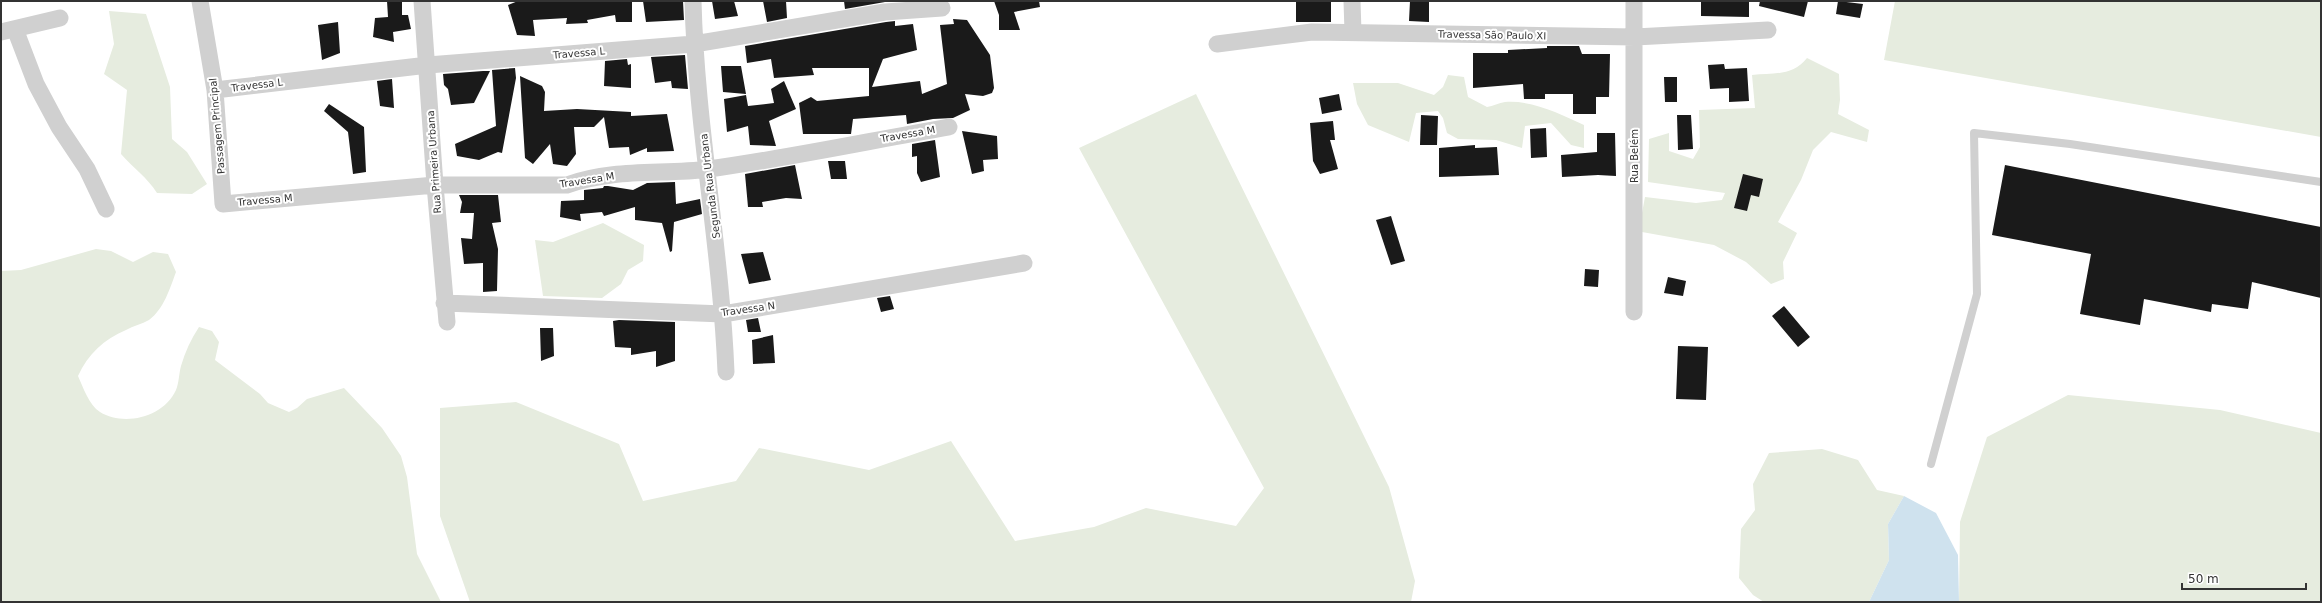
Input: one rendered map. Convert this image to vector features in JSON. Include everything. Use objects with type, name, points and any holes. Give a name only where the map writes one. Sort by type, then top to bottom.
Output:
[{"type":"street","name":"Passagem Principal","points":[[200,1],[215,90],[223,204]]},
{"type":"street","name":"Rua Primeira Urbana","points":[[422,1],[428,65],[434,185],[447,322]]},
{"type":"street","name":"Segunda Rua Urbana","points":[[693,1],[694,44],[723,314],[726,372]]},
{"type":"street","points":[[1352,1],[1353,32]]},
{"type":"street","name":"Rua Belém","points":[[1634,1],[1634,312]]},
{"type":"street","name":"Travessa L","points":[[215,90],[428,65],[694,44],[885,12],[942,8]]},
{"type":"street","points":[[60,18],[8,30],[59,126],[87,169],[106,210]]},
{"type":"street","name":"Travessa São Paulo XI","points":[[1217,44],[1312,32],[1635,37],[1768,30]]},
{"type":"street","name":"Travessa M","points":[[223,204],[434,185],[568,185],[578,181],[640,171],[708,169],[949,127]]},
{"type":"street","name":"Travessa N","points":[[444,303],[723,314],[1024,263]]},
{"type":"lane","points":[[1931,464],[1977,294],[1974,133],[2070,144],[2321,182]]},
{"type":"shaded area","points":[[1895,1],[2321,1],[2321,137],[1884,60]]},
{"type":"shaded area","points":[[109,11],[146,14],[170,87],[172,139],[187,152],[207,184],[192,194],[157,193],[149,182],[121,154],[127,90],[104,74],[114,44]]},
{"type":"shaded area","points":[[1807,58],[1839,74],[1840,100],[1838,114],[1869,130],[1867,142],[1831,132],[1813,150],[1801,180],[1778,222],[1797,233],[1783,262],[1784,279],[1771,284],[1746,262],[1714,245],[1642,232],[1642,213],[1645,197],[1696,203],[1722,200],[1725,193],[1648,182],[1649,139],[1669,133],[1669,151],[1693,159],[1700,147],[1699,110],[1755,108],[1752,75],[1789,71],[1801,64]]},
{"type":"shaded area","points":[[1448,75],[1464,77],[1468,97],[1487,107],[1505,102],[1526,103],[1536,105],[1565,116],[1584,125],[1584,148],[1571,145],[1551,123],[1525,126],[1522,148],[1496,140],[1458,139],[1447,133],[1443,118],[1438,111],[1416,113],[1409,142],[1368,125],[1357,104],[1353,83],[1398,83],[1434,95],[1443,87]]},
{"type":"shaded area","points":[[1196,94],[1389,487],[1415,581],[1411,602],[470,602],[440,516],[440,408],[516,402],[619,444],[643,501],[736,481],[759,448],[869,470],[951,441],[1015,541],[1094,527],[1146,508],[1236,526],[1264,488],[1079,148]]},
{"type":"shaded area","points":[[603,223],[644,245],[643,261],[628,270],[621,284],[602,298],[543,296],[535,240],[553,242]]},
{"type":"shaded area","points":[[96,249],[111,251],[133,262],[153,252],[168,254],[176,272],[166,298],[159,310],[149,320],[118,334],[104,343],[92,354],[82,368],[78,376],[87,396],[96,409],[100,412],[120,419],[131,419],[153,413],[162,407],[176,390],[184,356],[199,327],[212,331],[219,342],[215,360],[260,394],[268,403],[289,412],[297,408],[307,399],[344,388],[382,428],[401,456],[407,477],[417,554],[441,602],[1,602],[1,271],[21,270]]},
{"type":"shaded area","points":[[2068,395],[2220,410],[2321,433],[2321,602],[1959,602],[1960,522],[1987,437]]},
{"type":"shaded area","points":[[1822,449],[1858,460],[1877,490],[1904,496],[1888,524],[1889,560],[1869,602],[1764,602],[1753,595],[1739,578],[1741,529],[1755,510],[1753,484],[1769,453]]},
{"type":"water","points":[[1904,496],[1936,513],[1958,555],[1959,602],[1869,602],[1889,560],[1888,524]]},
{"type":"building","points":[[387,1],[402,1],[402,15],[408,15],[411,29],[393,32],[394,42],[373,37],[375,18],[388,17]]},
{"type":"building","points":[[518,1],[632,1],[632,22],[616,22],[615,15],[587,20],[588,23],[566,24],[567,18],[533,20],[535,36],[517,35],[508,5]]},
{"type":"building","points":[[643,1],[683,1],[684,20],[646,22]]},
{"type":"building","points":[[712,1],[734,1],[738,16],[715,19]]},
{"type":"building","points":[[763,1],[786,1],[787,18],[767,22]]},
{"type":"building","points":[[844,1],[885,1],[885,2],[845,9]]},
{"type":"building","points":[[994,1],[1039,1],[1040,7],[1014,12],[1020,30],[999,30],[999,15]]},
{"type":"building","points":[[1296,1],[1331,1],[1331,22],[1296,22]]},
{"type":"building","points":[[1410,1],[1429,1],[1429,22],[1409,21]]},
{"type":"building","points":[[1701,1],[1749,1],[1749,17],[1701,16]]},
{"type":"building","points":[[1760,1],[1808,1],[1804,17],[1759,6]]},
{"type":"building","points":[[1838,1],[1863,4],[1860,18],[1836,14]]},
{"type":"building","points":[[953,19],[967,20],[990,55],[994,88],[992,93],[983,96],[965,94],[970,110],[953,118],[933,119],[907,124],[906,115],[853,119],[851,134],[803,134],[799,103],[811,97],[817,101],[869,96],[869,68],[812,68],[814,75],[774,78],[771,59],[747,63],[745,46],[886,22],[895,21],[895,26],[913,24],[917,50],[883,59],[872,87],[920,81],[922,94],[947,84],[940,25],[954,24]]},
{"type":"building","points":[[338,22],[340,53],[322,60],[318,25]]},
{"type":"building","points":[[1547,46],[1579,46],[1582,54],[1610,54],[1609,97],[1596,97],[1596,114],[1573,114],[1573,94],[1545,94],[1545,99],[1524,99],[1523,84],[1473,88],[1473,53],[1508,53],[1508,50],[1547,48]]},
{"type":"building","points":[[685,55],[688,89],[672,88],[671,81],[655,83],[651,57]]},
{"type":"building","points":[[627,59],[628,65],[631,64],[631,88],[604,86],[605,61]]},
{"type":"building","points":[[1724,64],[1725,69],[1747,68],[1749,101],[1729,102],[1729,88],[1710,89],[1708,65]]},
{"type":"building","points":[[721,66],[741,66],[746,94],[723,92]]},
{"type":"building","points":[[515,68],[516,78],[502,153],[498,152],[479,160],[457,156],[455,144],[496,126],[492,70]]},
{"type":"building","points":[[490,71],[474,103],[451,105],[448,89],[444,85],[443,74]]},
{"type":"building","points":[[520,76],[542,86],[545,92],[544,111],[577,109],[631,112],[631,116],[667,114],[674,151],[647,152],[647,148],[630,155],[629,147],[609,148],[604,117],[594,127],[574,127],[576,154],[567,166],[553,164],[550,144],[533,164],[525,158]]},
{"type":"building","points":[[1664,77],[1677,77],[1677,102],[1665,102]]},
{"type":"building","points":[[392,79],[394,108],[380,106],[377,81]]},
{"type":"building","points":[[784,81],[796,109],[769,121],[776,146],[750,145],[748,126],[727,132],[724,99],[746,95],[748,106],[774,103],[771,89]]},
{"type":"building","points":[[1339,94],[1342,110],[1322,114],[1319,98]]},
{"type":"building","points":[[329,104],[364,127],[366,172],[353,174],[348,132],[324,111]]},
{"type":"building","points":[[1421,115],[1438,116],[1437,145],[1420,145]]},
{"type":"building","points":[[1677,115],[1691,115],[1693,149],[1678,150]]},
{"type":"building","points":[[1333,121],[1335,140],[1330,140],[1338,169],[1320,174],[1313,161],[1310,123]]},
{"type":"building","points":[[1546,128],[1547,157],[1531,158],[1530,129]]},
{"type":"building","points":[[962,131],[997,136],[998,159],[983,160],[984,171],[972,174]]},
{"type":"building","points":[[1597,133],[1615,133],[1616,176],[1598,175],[1562,177],[1561,155],[1597,152]]},
{"type":"building","points":[[935,140],[940,177],[921,182],[917,173],[917,156],[912,157],[912,144]]},
{"type":"building","points":[[1475,145],[1475,148],[1497,147],[1499,175],[1439,177],[1439,148]]},
{"type":"building","points":[[828,161],[845,161],[847,179],[831,179]]},
{"type":"building","points":[[795,165],[802,199],[786,198],[762,202],[763,207],[748,207],[745,174]]},
{"type":"building","points":[[2005,165],[2321,227],[2321,298],[2252,282],[2248,309],[2212,304],[2211,312],[2144,299],[2140,325],[2080,314],[2091,254],[1992,235]]},
{"type":"building","points":[[1743,174],[1763,179],[1759,197],[1751,195],[1747,211],[1734,208]]},
{"type":"building","points":[[675,182],[676,204],[700,199],[702,214],[674,222],[672,251],[670,252],[662,223],[635,220],[635,207],[604,216],[602,212],[580,214],[581,221],[560,217],[561,201],[584,200],[584,190],[608,186],[633,190],[647,183]]},
{"type":"building","points":[[459,195],[498,195],[501,222],[492,223],[498,249],[497,291],[483,292],[483,263],[464,264],[461,238],[472,239],[474,213],[460,213],[462,202]]},
{"type":"building","points":[[1391,216],[1405,261],[1391,265],[1376,220]]},
{"type":"building","points":[[763,252],[771,280],[749,284],[741,254]]},
{"type":"building","points":[[1585,269],[1599,270],[1598,287],[1584,286]]},
{"type":"building","points":[[1668,277],[1686,281],[1683,296],[1664,293]]},
{"type":"building","points":[[890,296],[894,309],[881,312],[877,298]]},
{"type":"building","points":[[1784,306],[1810,337],[1798,347],[1772,316]]},
{"type":"building","points":[[758,318],[761,332],[748,332],[746,320]]},
{"type":"building","points":[[613,321],[675,322],[675,361],[656,367],[656,351],[631,355],[631,348],[615,347]]},
{"type":"building","points":[[540,328],[553,328],[554,356],[541,361]]},
{"type":"building","points":[[773,335],[775,363],[753,364],[752,340]]},
{"type":"building","points":[[1678,346],[1708,347],[1706,400],[1676,399]]}]
